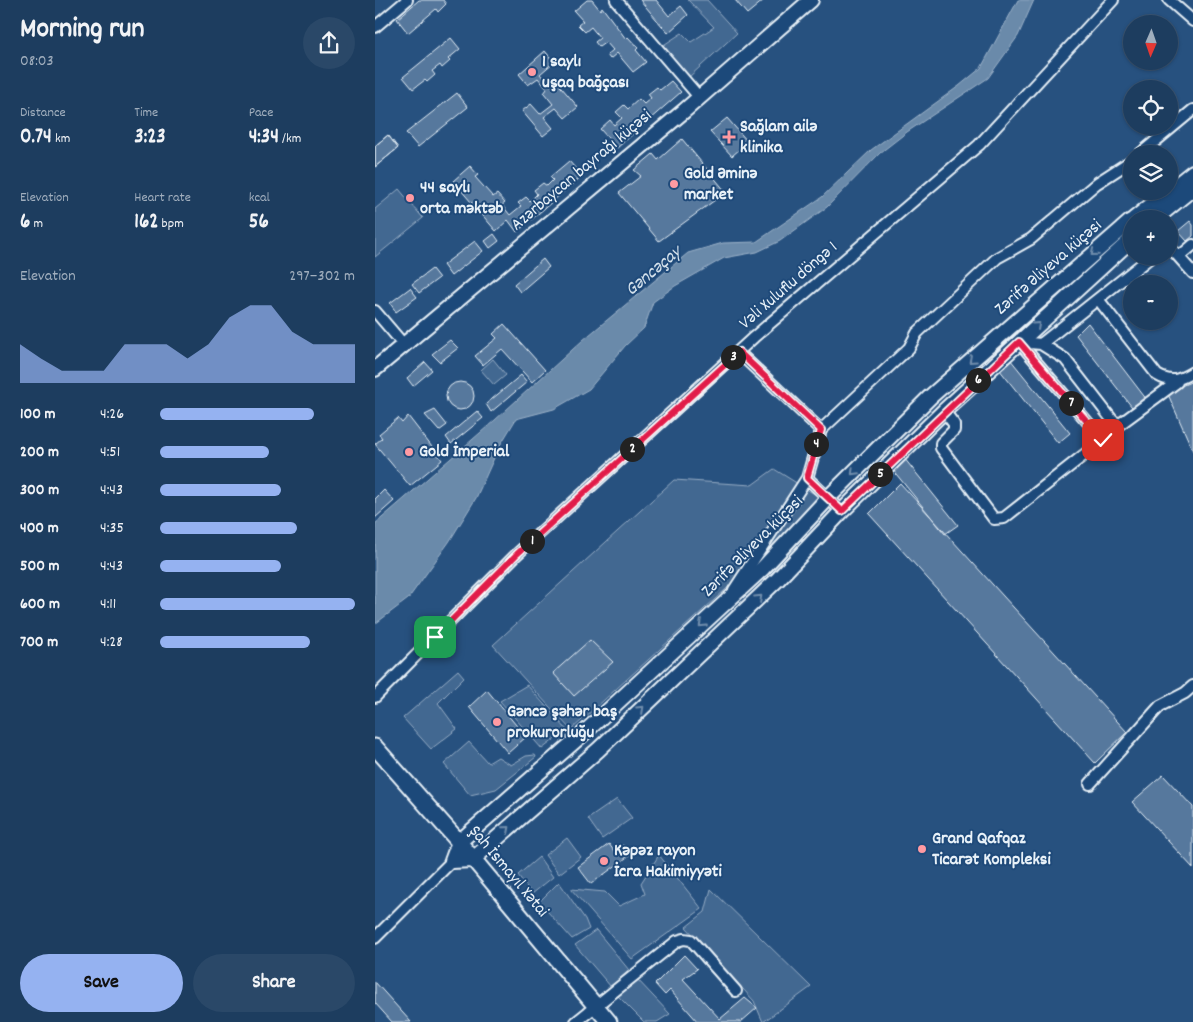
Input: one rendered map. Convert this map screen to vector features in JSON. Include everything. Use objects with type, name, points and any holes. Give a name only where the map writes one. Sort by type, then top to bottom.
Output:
[{"type":"main road","name":"Şah İsmayıl Xətai","points":[[375,747],[459,842],[472,860],[609,1022]]},
{"type":"street","points":[[375,27],[407,0]]},
{"type":"street","points":[[616,0],[699,97]]},
{"type":"street","name":"Azərbaycan bayrağı küçəsi","points":[[375,369],[699,97],[811,0]]},
{"type":"street","name":"Vəli Xuluflu döngə 1","points":[[375,697],[517,554],[739,352],[979,146],[1113,0]]},
{"type":"street","points":[[1169,0],[1193,21]]},
{"type":"street","points":[[1151,145],[1193,110]]},
{"type":"street","points":[[726,602],[807,478],[821,430],[909,348],[917,333],[997,258],[1031,239],[1097,183],[1123,167]]},
{"type":"street","name":"Zərifə Əliyeva küçəsi","points":[[1148,210],[1193,172]]},
{"type":"street","points":[[1166,210],[1193,188]]},
{"type":"street","name":"Zərifə Əliyeva küçəsi","points":[[375,938],[452,861],[459,842],[584,733],[763,568],[828,498],[930,397],[1123,231]]},
{"type":"street","points":[[1193,245],[1179,256],[1193,273]]},
{"type":"street","name":"Zərifə Əliyeva küçəsi","points":[[472,860],[604,744],[778,579],[842,511],[944,411],[1123,247]]},
{"type":"street","points":[[1041,344],[1141,265]]},
{"type":"street","points":[[1098,299],[1157,375],[1167,381],[1177,382]]},
{"type":"street","points":[[375,311],[404,345]]},
{"type":"street","points":[[1019,342],[1041,344],[1065,358],[1113,421],[1120,424],[1193,372]]},
{"type":"street","points":[[944,411],[954,424],[953,430],[941,444],[941,448],[994,519],[1004,518],[1103,440],[1019,342]]},
{"type":"street","points":[[739,352],[821,430]]},
{"type":"street","points":[[807,478],[842,511]]},
{"type":"street","points":[[1090,784],[1160,706],[1185,693],[1193,686]]},
{"type":"street","points":[[452,861],[472,860]]},
{"type":"street","points":[[577,1022],[677,941],[684,938],[691,940],[736,991]]},
{"type":"shaded area","points":[[688,0],[707,0],[737,33],[689,77],[662,46],[682,33],[691,42],[714,27]]},
{"type":"shaded area","points":[[1018,0],[1034,0],[1018,36],[988,78],[907,132],[880,153],[827,207],[780,241],[757,252],[724,258],[675,286],[653,302],[644,328],[625,346],[589,389],[554,409],[516,419],[499,447],[476,498],[449,542],[408,599],[375,624],[375,524],[495,420],[583,340],[688,253],[723,243],[756,242],[822,197],[871,150],[959,86],[981,68]]},
{"type":"shaded area","points":[[399,189],[423,218],[375,257],[375,209]]},
{"type":"shaded area","points":[[493,359],[506,375],[494,385],[481,370]]},
{"type":"shaded area","points":[[774,469],[824,500],[571,730],[493,645],[674,480],[752,485]]},
{"type":"shaded area","points":[[458,670],[464,677],[438,703],[457,729],[431,749],[403,718]]},
{"type":"shaded area","points":[[527,685],[567,730],[542,749],[500,701]]},
{"type":"shaded area","points":[[469,742],[488,763],[498,757],[511,765],[526,756],[535,755],[536,757],[496,789],[470,795],[444,764]]},
{"type":"shaded area","points":[[617,799],[632,818],[602,839],[588,819]]},
{"type":"shaded area","points":[[567,838],[581,857],[559,874],[545,855]]},
{"type":"shaded area","points":[[659,855],[702,909],[632,959],[571,889],[605,892],[619,906],[645,894],[641,883]]},
{"type":"shaded area","points":[[539,857],[553,877],[532,894],[518,875]]},
{"type":"shaded area","points":[[559,882],[585,919],[589,929],[572,939],[539,902]]},
{"type":"shaded area","points":[[711,889],[811,987],[763,1022],[754,1001],[686,927],[705,912]]},
{"type":"shaded area","points":[[596,930],[629,970],[611,987],[575,945]]},
{"type":"shaded area","points":[[636,978],[670,1014],[657,1022],[644,1022],[617,995]]},
{"type":"building","points":[[419,0],[443,0],[446,4],[438,12],[436,9],[408,33],[397,19]]},
{"type":"building","points":[[587,0],[592,0],[600,10],[602,7],[626,39],[628,37],[638,48],[636,50],[646,62],[633,72],[617,53],[610,59],[607,55],[613,50],[606,42],[599,47],[595,42],[600,38],[591,27],[585,32],[578,25],[583,21],[574,11]]},
{"type":"building","points":[[640,0],[656,0],[669,16],[681,6],[688,15],[668,33]]},
{"type":"building","points":[[735,0],[764,0],[747,14]]},
{"type":"building","points":[[451,38],[460,49],[448,59],[450,61],[442,68],[440,65],[432,71],[435,75],[427,82],[425,80],[413,89],[403,77]]},
{"type":"building","points":[[545,51],[554,62],[540,74],[550,86],[556,81],[578,107],[565,118],[556,108],[544,117],[553,128],[543,136],[522,111],[531,104],[540,114],[553,104],[544,93],[547,89],[538,78],[528,85],[519,74]]},
{"type":"building","points":[[671,81],[681,92],[617,148],[600,129],[610,120],[614,125],[622,118],[616,112],[624,105],[628,109],[639,99],[644,104],[651,98],[648,94],[657,87],[660,90]]},
{"type":"building","points":[[457,93],[468,107],[418,147],[406,133]]},
{"type":"building","name":"Sağlam ailə klinika","points":[[727,118],[748,142],[732,156],[710,132]]},
{"type":"building","points":[[388,135],[398,148],[375,167],[375,146]]},
{"type":"building","points":[[388,135],[398,148],[375,167],[375,146]]},
{"type":"building","name":"Gold Əminə market","points":[[682,139],[726,192],[659,241],[619,193],[641,176],[634,170],[653,154],[658,160]]},
{"type":"building","points":[[569,161],[582,176],[517,232],[508,220],[496,231],[453,181],[470,166],[478,175],[475,177],[493,197],[497,194],[505,203],[502,205],[510,215],[521,206],[518,203],[526,197],[530,201],[537,194],[534,190],[543,183],[547,186],[553,180],[550,177]]},
{"type":"building","points":[[1190,221],[1193,225],[1193,236],[1187,241],[1178,231]]},
{"type":"building","points":[[494,234],[499,241],[490,248],[485,241]]},
{"type":"building","points":[[475,241],[483,251],[451,276],[443,265]]},
{"type":"building","points":[[543,259],[549,267],[520,292],[514,284]]},
{"type":"building","points":[[432,269],[439,278],[419,293],[412,284]]},
{"type":"building","points":[[410,288],[417,297],[396,312],[390,303]]},
{"type":"building","points":[[1088,323],[1147,400],[1135,411],[1076,335]]},
{"type":"building","points":[[504,324],[545,370],[532,382],[502,349],[483,365],[475,356],[497,338],[493,334]]},
{"type":"building","points":[[450,340],[458,348],[440,362],[432,354]]},
{"type":"building","points":[[1010,359],[1070,433],[1058,443],[999,369]]},
{"type":"building","points":[[425,362],[432,370],[413,386],[407,378]]},
{"type":"building","points":[[521,375],[527,382],[491,412],[486,404]]},
{"type":"building","points":[[1193,381],[1193,451],[1167,392]]},
{"type":"building","points":[[460,382],[470,386],[474,396],[470,406],[460,410],[450,406],[446,396],[450,386]]},
{"type":"building","points":[[435,410],[447,425],[439,431],[425,415]]},
{"type":"building","points":[[477,411],[483,418],[451,444],[446,437]]},
{"type":"building","name":"Gold İmperial","points":[[408,416],[442,460],[410,486],[375,444],[382,438],[379,434],[398,418],[402,423]]},
{"type":"building","points":[[904,458],[958,525],[945,534],[892,469]]},
{"type":"building","points":[[900,483],[1127,732],[1095,763],[869,514]]},
{"type":"building","points":[[384,490],[394,501],[375,518],[375,499]]},
{"type":"building","points":[[590,640],[613,662],[574,696],[553,673]]},
{"type":"building","name":"Gəncə şəhər baş prokurorluğu","points":[[487,690],[526,737],[508,753],[469,707]]},
{"type":"building","points":[[1163,775],[1193,807],[1193,868],[1132,802]]},
{"type":"building","name":"Kəpəz rayon İcra Hakimiyyəti","points":[[609,844],[614,851],[623,845],[630,855],[591,884],[578,867]]},
{"type":"building","points":[[684,955],[697,969],[683,979],[720,1019],[745,998],[757,1008],[741,1022],[698,1022],[670,990],[665,995],[655,984]]},
{"type":"building","points":[[375,982],[411,1022],[392,1022],[375,1003]]},
{"type":"place","name":"1 saylı uşaq bağçası","points":[[532,72]]},
{"type":"place","name":"Sağlam ailə klinika","points":[[729,137]]},
{"type":"place","name":"Gold Əminə market","points":[[674,184]]},
{"type":"place","name":"44 saylı orta məktəb","points":[[410,198]]},
{"type":"place","name":"Gold İmperial","points":[[409,452]]},
{"type":"place","name":"Gəncə şəhər baş prokurorluğu","points":[[497,722]]},
{"type":"place","name":"Grand Qafqaz Ticarət Kompleksi","points":[[922,849]]},
{"type":"place","name":"Kəpəz rayon İcra Hakimiyyəti","points":[[604,861]]},
{"type":"route","points":[[435,637],[517,554],[739,352],[821,430],[807,478],[842,511],[944,411],[1019,342],[1103,440]]},
{"type":"water label","name":"Gəncəçay","points":[[654,272]]}]
